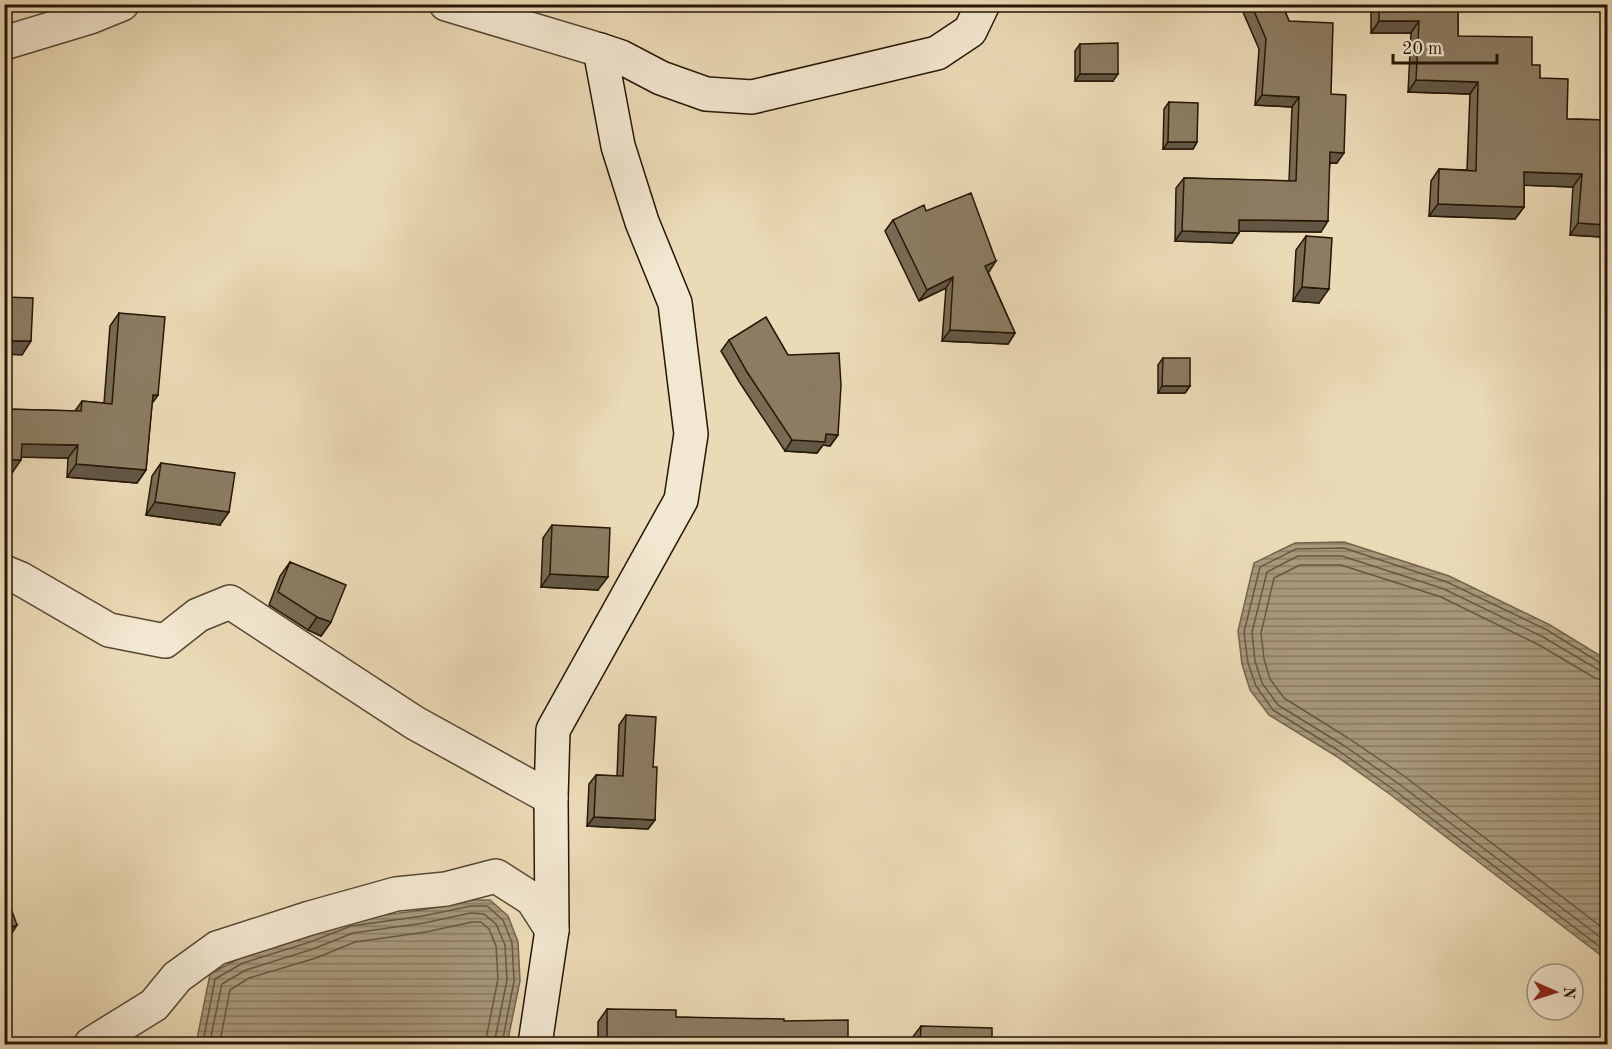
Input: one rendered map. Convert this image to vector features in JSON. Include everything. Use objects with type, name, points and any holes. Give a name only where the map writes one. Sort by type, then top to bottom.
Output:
[{"type":"street","points":[[4,43],[90,17],[122,4]]},
{"type":"street","points":[[446,4],[621,57],[661,78],[706,94],[753,96],[937,53],[970,31],[984,4]]},
{"type":"street","points":[[535,1044],[552,930],[552,730],[681,500],[691,434],[675,303],[642,222],[618,146],[600,50]]},
{"type":"street","points":[[4,572],[21,579],[109,630],[165,641],[198,615],[230,602],[415,723],[551,798]]},
{"type":"street","points":[[91,1044],[154,1005],[177,977],[217,948],[310,918],[396,894],[446,889],[496,876],[532,899],[552,930]]},
{"type":"water","points":[[1344,542],[1449,576],[1550,625],[1607,660],[1607,960],[1391,795],[1336,756],[1269,715],[1250,690],[1242,664],[1238,631],[1254,563],[1295,543]]},
{"type":"water","points":[[470,900],[490,900],[508,916],[518,942],[520,981],[507,1044],[199,1044],[197,1039],[210,974],[240,958],[349,920],[422,910]]},
{"type":"building","points":[[1251,4],[1282,4],[1289,21],[1333,23],[1331,94],[1346,95],[1344,153],[1330,152],[1328,221],[1239,220],[1239,233],[1182,231],[1184,178],[1296,181],[1299,97],[1262,95],[1266,39]]},
{"type":"building","points":[[1379,4],[1458,4],[1458,36],[1532,37],[1532,65],[1540,65],[1540,78],[1568,79],[1567,119],[1608,120],[1608,225],[1578,223],[1582,174],[1524,172],[1524,207],[1438,204],[1439,169],[1476,171],[1478,82],[1416,80],[1419,21],[1379,21]]},
{"type":"building","points":[[1118,43],[1118,74],[1080,74],[1080,44]]},
{"type":"building","points":[[1169,102],[1198,103],[1197,142],[1168,142]]},
{"type":"building","points":[[971,193],[996,261],[985,266],[1015,333],[950,330],[953,277],[927,290],[893,220],[924,205],[926,211]]},
{"type":"building","points":[[1306,236],[1332,238],[1329,289],[1302,287]]},
{"type":"building","points":[[4,297],[33,298],[31,341],[4,341]]},
{"type":"building","points":[[119,313],[165,317],[158,395],[153,395],[146,470],[76,464],[78,445],[22,444],[21,460],[4,459],[4,409],[81,411],[82,401],[112,404]]},
{"type":"building","points":[[766,317],[788,355],[839,353],[841,385],[838,435],[826,434],[825,442],[792,440],[747,372],[729,340]]},
{"type":"building","points":[[1163,358],[1190,358],[1190,386],[1162,386]]},
{"type":"building","points":[[161,463],[235,473],[229,512],[155,502]]},
{"type":"building","points":[[552,525],[610,528],[608,577],[550,574]]},
{"type":"building","points":[[290,562],[346,585],[331,622],[317,617],[278,592]]},
{"type":"building","points":[[626,715],[656,717],[653,767],[657,767],[655,820],[594,817],[596,775],[623,776]]},
{"type":"building","points":[[4,889],[17,925],[4,930]]},
{"type":"building","points":[[607,1009],[676,1010],[676,1017],[784,1019],[784,1021],[848,1020],[848,1044],[607,1044]]},
{"type":"building","points":[[921,1026],[992,1028],[992,1044],[920,1044]]}]
